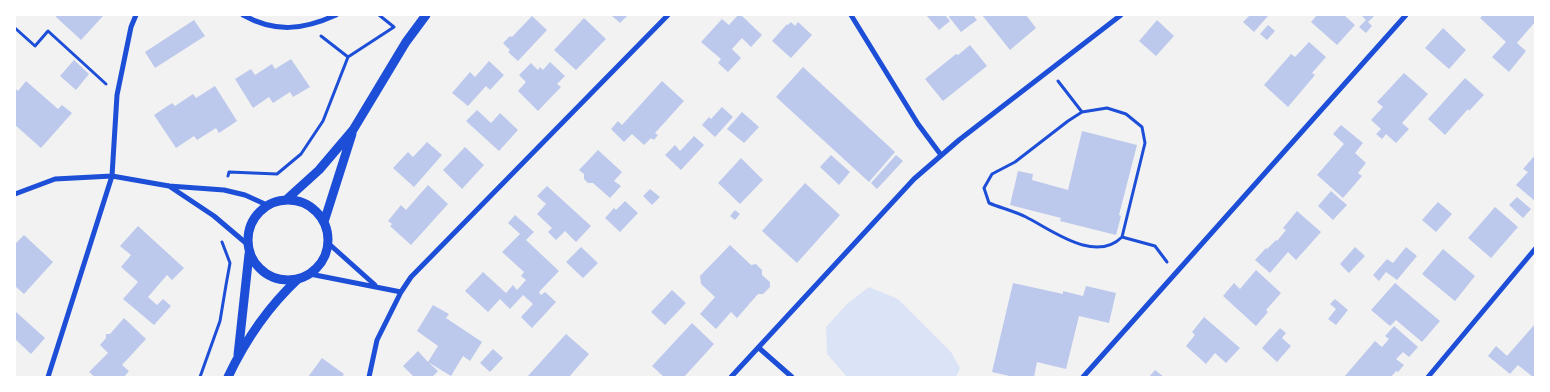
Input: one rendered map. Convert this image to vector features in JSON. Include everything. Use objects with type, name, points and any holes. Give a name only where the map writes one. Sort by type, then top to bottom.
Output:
[{"type":"street","points":[[48,377],[112,176],[117,95],[131,27],[136,15]]},
{"type":"street","points":[[243,15],[257,23],[280,28],[308,26],[336,15]]},
{"type":"street","points":[[287,199],[319,170],[353,130],[406,42],[426,15]]},
{"type":"street","points":[[369,377],[377,340],[401,292],[411,277],[668,15]]},
{"type":"street","points":[[851,15],[918,124],[941,155]]},
{"type":"street","points":[[731,377],[914,179],[941,155],[1120,15]]},
{"type":"street","points":[[1083,377],[1406,15]]},
{"type":"street","points":[[324,222],[338,183],[353,130]]},
{"type":"street","points":[[15,194],[55,179],[112,176],[168,186],[224,190],[245,195],[266,206]]},
{"type":"street","points":[[168,186],[214,216],[248,248],[255,264],[274,278],[298,279],[310,274],[322,261],[328,243],[328,232],[324,222],[318,212],[309,205],[287,199],[276,201],[266,206],[258,212],[251,222],[248,233],[248,248],[237,358]]},
{"type":"street","points":[[328,243],[375,286]]},
{"type":"street","points":[[1428,377],[1535,249]]},
{"type":"street","points":[[310,274],[401,292]]},
{"type":"street","points":[[228,377],[237,358],[271,308],[298,279]]},
{"type":"street","points":[[759,348],[792,377]]},
{"type":"path","points":[[224,190],[229,172],[277,174],[301,154],[323,121],[348,57],[394,27],[379,15]]},
{"type":"path","points":[[308,26],[348,57]]},
{"type":"path","points":[[15,28],[35,46],[48,32],[117,95]]},
{"type":"path","points":[[1049,70],[1082,112]]},
{"type":"path","points":[[1107,108],[1126,114],[1142,127],[1145,143],[1122,237],[1116,242],[1099,248],[1081,245],[1023,216],[989,203],[984,188],[992,174],[1015,162],[1082,112],[1107,108]]},
{"type":"path","points":[[200,377],[220,321],[230,263],[222,241],[207,224],[214,216]]},
{"type":"path","points":[[1122,237],[1154,246],[1176,274]]},
{"type":"shaded area","points":[[869,287],[898,299],[951,352],[960,368],[956,377],[847,377],[827,354],[826,327],[847,304]]},
{"type":"building","points":[[57,15],[104,15],[81,40],[56,17]]},
{"type":"building","points":[[611,15],[628,15],[620,23]]},
{"type":"building","points":[[738,15],[741,15],[762,35],[751,47],[742,38],[732,49],[741,58],[728,72],[718,63],[721,59],[701,42],[722,19],[729,25]]},
{"type":"building","points":[[926,15],[945,15],[950,21],[939,30]]},
{"type":"building","points":[[949,15],[973,15],[977,20],[961,32]]},
{"type":"building","points":[[982,15],[1026,15],[1036,28],[1010,50]]},
{"type":"building","points":[[1250,15],[1268,16],[1254,32],[1243,22]]},
{"type":"building","points":[[1317,15],[1344,15],[1355,25],[1337,45],[1311,22]]},
{"type":"building","points":[[1361,15],[1375,15],[1368,22],[1372,26],[1366,33],[1359,27],[1366,20]]},
{"type":"building","points":[[1483,15],[1535,15],[1535,22],[1517,43],[1526,51],[1509,72],[1492,57],[1506,42],[1480,18]]},
{"type":"building","points":[[532,16],[547,30],[518,61],[508,52],[510,50],[503,43],[510,36],[512,37]]},
{"type":"building","points":[[584,18],[606,39],[576,70],[554,50]]},
{"type":"building","points":[[194,20],[205,36],[155,68],[145,52]]},
{"type":"building","points":[[1157,20],[1174,36],[1156,56],[1139,41]]},
{"type":"building","points":[[791,22],[795,26],[798,22],[812,35],[791,58],[772,41]]},
{"type":"building","points":[[1268,25],[1275,31],[1267,40],[1260,34]]},
{"type":"building","points":[[1443,28],[1466,50],[1449,69],[1425,48]]},
{"type":"building","points":[[1309,42],[1326,57],[1312,73],[1315,75],[1288,107],[1264,85],[1291,54],[1295,57]]},
{"type":"building","points":[[970,45],[987,66],[943,101],[925,79]]},
{"type":"building","points":[[291,59],[310,87],[293,97],[290,92],[273,103],[269,97],[253,108],[235,79],[251,69],[255,75],[272,64],[275,69]]},
{"type":"building","points":[[74,60],[89,74],[76,90],[60,76]]},
{"type":"building","points":[[489,61],[504,75],[490,90],[486,86],[468,106],[452,93],[470,72],[475,77]]},
{"type":"building","points":[[550,62],[565,76],[557,84],[561,87],[538,111],[518,91],[526,82],[519,75],[531,63],[538,70],[540,67],[543,70]]},
{"type":"building","points":[[803,67],[895,152],[869,182],[776,97]]},
{"type":"building","points":[[1404,73],[1428,94],[1402,123],[1409,129],[1396,143],[1386,134],[1382,139],[1376,134],[1381,129],[1371,120],[1383,107],[1377,102]]},
{"type":"building","points":[[1465,78],[1484,95],[1469,111],[1468,109],[1445,135],[1428,119]]},
{"type":"building","points":[[26,81],[58,109],[62,105],[72,113],[41,148],[15,125],[15,88],[18,91]]},
{"type":"building","points":[[662,81],[684,101],[655,133],[658,135],[654,140],[651,138],[644,145],[632,134],[624,142],[611,129],[618,121],[622,125]]},
{"type":"building","points":[[215,86],[237,121],[219,133],[216,128],[197,140],[194,136],[176,148],[154,115],[172,103],[175,106],[193,94],[196,98]]},
{"type":"building","points":[[722,107],[733,117],[715,137],[702,125],[709,117],[711,119]]},
{"type":"building","points":[[477,110],[491,123],[500,113],[518,130],[499,151],[466,121]]},
{"type":"building","points":[[742,112],[759,127],[744,143],[727,129]]},
{"type":"building","points":[[1341,125],[1363,143],[1355,153],[1366,163],[1358,173],[1362,176],[1343,198],[1317,175],[1344,144],[1333,134]]},
{"type":"building","points":[[1082,131],[1137,145],[1119,215],[1121,216],[1116,235],[1060,221],[1061,218],[1010,205],[1018,171],[1033,174],[1032,180],[1068,190]]},
{"type":"building","points":[[694,136],[704,145],[681,170],[665,155],[675,145],[680,151]]},
{"type":"building","points":[[427,142],[442,155],[414,187],[393,168],[408,152],[413,157]]},
{"type":"building","points":[[465,147],[484,165],[462,189],[443,170]]},
{"type":"building","points":[[598,150],[622,172],[614,181],[621,186],[610,198],[593,183],[588,183],[584,179],[584,174],[579,170]]},
{"type":"building","points":[[831,155],[850,172],[839,185],[820,167]]},
{"type":"building","points":[[896,155],[903,161],[877,189],[871,183]]},
{"type":"building","points":[[1535,155],[1535,201],[1516,185],[1528,172],[1523,169]]},
{"type":"building","points":[[741,158],[763,180],[740,204],[718,183]]},
{"type":"building","points":[[805,183],[840,215],[797,263],[762,231]]},
{"type":"building","points":[[428,185],[448,204],[411,245],[390,226],[392,224],[388,221],[401,205],[406,210]]},
{"type":"building","points":[[547,186],[591,226],[576,242],[565,231],[556,240],[548,232],[552,228],[537,214],[546,204],[537,196]]},
{"type":"building","points":[[650,189],[660,197],[652,205],[643,196]]},
{"type":"building","points":[[1331,191],[1347,205],[1333,220],[1318,206]]},
{"type":"building","points":[[1517,197],[1531,209],[1523,218],[1509,205]]},
{"type":"building","points":[[625,201],[638,213],[620,232],[605,218],[614,208],[616,210]]},
{"type":"building","points":[[1438,202],[1452,214],[1436,232],[1422,220]]},
{"type":"building","points":[[1495,207],[1518,227],[1491,258],[1468,238]]},
{"type":"building","points":[[735,210],[740,214],[735,220],[730,216]]},
{"type":"building","points":[[1297,211],[1321,232],[1296,260],[1288,252],[1270,273],[1255,260],[1266,248],[1277,241],[1286,230],[1283,228]]},
{"type":"building","points":[[515,215],[534,232],[526,240],[559,271],[539,292],[541,295],[545,292],[556,302],[532,328],[521,317],[533,304],[523,295],[510,309],[500,299],[488,312],[465,291],[483,272],[506,293],[513,285],[517,290],[526,280],[521,276],[524,272],[502,252],[520,234],[508,223]]},
{"type":"building","points":[[138,226],[184,268],[172,280],[167,275],[148,297],[157,305],[163,299],[171,306],[154,325],[123,299],[138,282],[121,267],[131,255],[120,246]]},
{"type":"building","points":[[24,235],[53,262],[24,294],[15,286],[15,244]]},
{"type":"building","points":[[730,245],[751,265],[756,264],[762,270],[762,275],[770,282],[770,287],[763,294],[758,294],[737,318],[731,312],[716,329],[700,314],[715,297],[701,284],[700,276]]},
{"type":"building","points":[[581,247],[598,263],[583,278],[566,262]]},
{"type":"building","points":[[1355,247],[1365,256],[1349,273],[1340,264]]},
{"type":"building","points":[[1406,247],[1417,256],[1397,280],[1386,272],[1379,281],[1373,275],[1387,259],[1393,263]]},
{"type":"building","points":[[1443,249],[1475,276],[1455,301],[1422,274]]},
{"type":"building","points":[[1256,270],[1281,293],[1266,310],[1268,312],[1256,326],[1223,296],[1234,283],[1240,289]]},
{"type":"building","points":[[1013,283],[1063,294],[1063,291],[1083,296],[1086,286],[1116,293],[1109,323],[1079,316],[1066,369],[1037,362],[1034,377],[1014,377],[992,372]]},
{"type":"building","points":[[1395,283],[1440,321],[1422,342],[1396,320],[1390,326],[1371,310]]},
{"type":"building","points":[[672,290],[686,303],[665,325],[651,312]]},
{"type":"building","points":[[1335,299],[1348,310],[1336,325],[1328,319],[1336,309],[1330,304]]},
{"type":"building","points":[[433,305],[449,314],[446,318],[482,342],[470,361],[463,356],[451,376],[428,362],[438,346],[417,331]]},
{"type":"building","points":[[15,311],[45,338],[31,354],[15,339]]},
{"type":"building","points":[[1204,317],[1240,348],[1226,363],[1215,353],[1206,364],[1186,346],[1195,335],[1192,332]]},
{"type":"building","points":[[124,318],[146,339],[122,365],[129,371],[124,377],[95,377],[89,372],[108,353],[100,345],[106,338],[106,334],[110,334]]},
{"type":"building","points":[[692,323],[714,344],[684,377],[664,377],[652,366]]},
{"type":"building","points":[[1535,324],[1535,375],[1533,377],[1518,365],[1510,374],[1488,356],[1496,346],[1507,356]]},
{"type":"building","points":[[1394,326],[1418,347],[1409,357],[1403,352],[1396,359],[1404,365],[1398,372],[1396,371],[1391,377],[1344,377],[1375,341],[1382,347],[1389,339],[1385,336]]},
{"type":"building","points":[[1280,328],[1286,333],[1282,338],[1291,346],[1277,362],[1262,348]]},
{"type":"building","points":[[566,334],[589,354],[569,377],[527,377]]},
{"type":"building","points":[[493,349],[503,358],[490,372],[480,363]]},
{"type":"building","points":[[418,351],[438,371],[432,377],[414,377],[403,366]]},
{"type":"building","points":[[322,358],[344,374],[342,377],[308,377]]},
{"type":"building","points":[[1155,370],[1164,377],[1149,377]]}]
